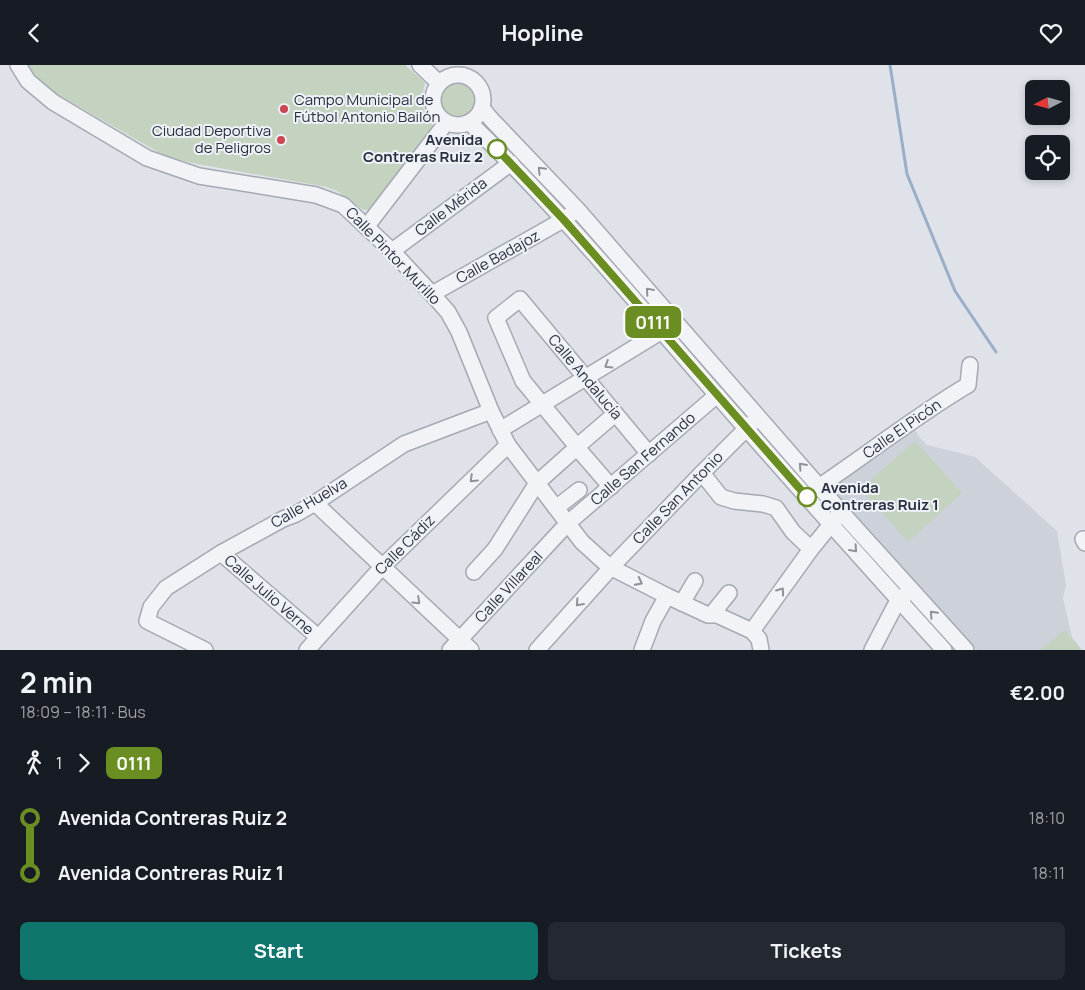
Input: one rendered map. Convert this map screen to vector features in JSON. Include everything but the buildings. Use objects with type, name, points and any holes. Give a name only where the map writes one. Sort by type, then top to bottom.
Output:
[{"type":"street","name":"Calle Pintor Murillo","points":[[18,65],[28,81],[53,102],[147,158],[199,176],[316,195],[343,205],[392,251],[448,312],[459,332],[491,411],[508,445],[582,541],[611,567],[708,615],[717,615],[752,631]]},
{"type":"street","points":[[420,65],[439,83]]},
{"type":"street","points":[[462,70],[480,88],[484,100],[482,108],[477,118],[470,123],[456,125],[446,123],[435,111],[433,103],[434,93],[439,83],[462,70]]},
{"type":"street","points":[[482,108],[577,209],[758,418],[910,590],[966,650]]},
{"type":"street","points":[[367,226],[446,123]]},
{"type":"street","points":[[470,123],[511,163],[564,220],[746,429],[944,650]]},
{"type":"street","name":"Calle Mérida","points":[[392,251],[511,163]]},
{"type":"street","name":"Calle Badajoz","points":[[432,294],[564,220],[577,209]]},
{"type":"street","name":"Calle Andalucía","points":[[541,405],[523,381],[496,318],[520,299],[649,454]]},
{"type":"street","points":[[500,430],[675,322]]},
{"type":"street","name":"Calle El Picón","points":[[820,486],[879,446],[930,407],[968,385],[970,365]]},
{"type":"street","name":"Calle San Fernando","points":[[568,523],[717,395]]},
{"type":"street","points":[[541,405],[611,487]]},
{"type":"street","name":"Calle Huelva","points":[[205,650],[147,621],[151,607],[166,588],[221,553],[315,503],[404,444],[491,411]]},
{"type":"street","points":[[474,572],[495,549],[537,483],[615,413]]},
{"type":"street","name":"Calle San Antonio","points":[[537,650],[611,567],[758,418]]},
{"type":"street","name":"Calle Cádiz","points":[[307,650],[382,567],[508,445]]},
{"type":"street","points":[[702,473],[721,497],[776,508],[793,532],[811,549]]},
{"type":"street","points":[[556,508],[579,490]]},
{"type":"street","points":[[315,503],[382,567],[454,645],[470,650]]},
{"type":"street","points":[[761,650],[760,639],[752,631],[811,549],[842,513]]},
{"type":"street","name":"Calle Villareal","points":[[454,645],[568,523]]},
{"type":"street","name":"Calle Julio Verne","points":[[221,553],[318,637]]},
{"type":"street","points":[[682,603],[696,581]]},
{"type":"street","points":[[872,650],[895,606],[910,590]]},
{"type":"street","points":[[712,615],[729,593]]},
{"type":"street","points":[[642,650],[653,621],[667,596]]},
{"type":"shaded area","points":[[912,425],[927,445],[975,457],[1057,531],[1066,585],[1063,598],[1072,637],[1082,650],[977,650],[829,487]]},
{"type":"green space","name":"Ciudad Deportiva de Peligros","points":[[25,65],[405,65],[425,83],[423,107],[427,118],[435,128],[374,209],[363,210],[337,191],[327,187],[197,164],[165,156],[57,94]]},
{"type":"green space","points":[[458,83],[470,88],[475,100],[470,112],[458,117],[446,112],[441,100],[446,88]]},
{"type":"green space","points":[[915,441],[962,493],[908,542],[861,489]]},
{"type":"green space","points":[[1065,630],[1081,650],[1040,650]]},
{"type":"waterway","points":[[890,65],[907,174],[955,291],[996,352]]},
{"type":"bus line","name":"0111","points":[[497,149],[564,220],[807,497]]},
{"type":"place","name":"Campo Municipal de Fútbol Antonio Bailón","points":[[284,109]]},
{"type":"place","name":"Ciudad Deportiva de Peligros","points":[[281,140]]},
{"type":"place","name":"Avenida Contreras Ruiz 2","points":[[497,149]]},
{"type":"place","name":"Avenida Contreras Ruiz 1","points":[[807,497]]}]
